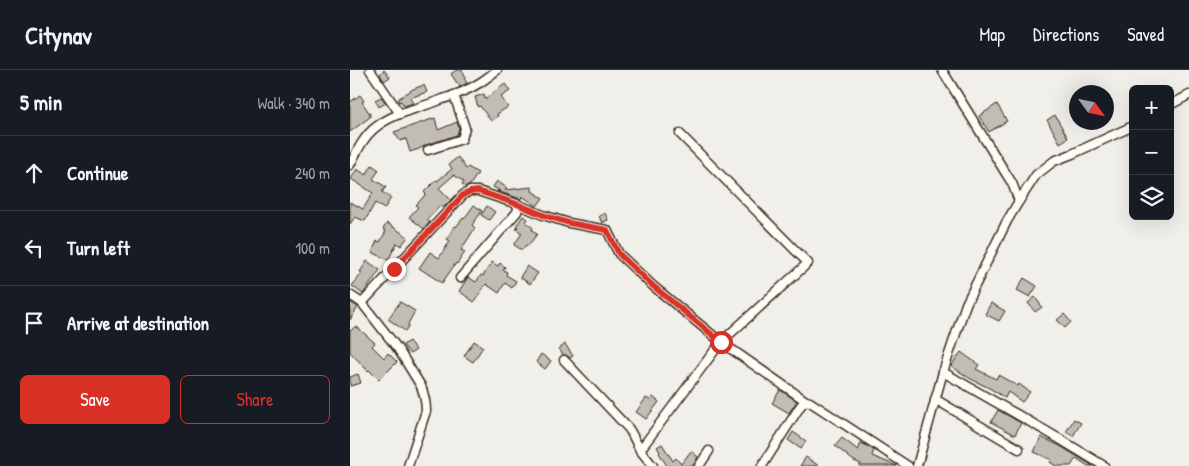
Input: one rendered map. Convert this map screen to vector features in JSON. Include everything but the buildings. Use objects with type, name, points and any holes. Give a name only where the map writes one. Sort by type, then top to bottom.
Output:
[{"type":"street","points":[[370,70],[400,114]]},
{"type":"street","points":[[350,165],[363,141],[375,127],[390,118],[454,95],[481,82],[496,70]]},
{"type":"street","points":[[942,70],[1005,172],[1019,201]]},
{"type":"street","points":[[428,150],[462,139],[465,128],[454,95]]},
{"type":"street","points":[[1174,103],[1189,95]]},
{"type":"street","points":[[917,466],[943,372],[966,304],[1007,221],[1019,201],[1036,175],[1054,161],[1129,128]]},
{"type":"street","points":[[640,450],[721,342],[808,263],[680,134]]},
{"type":"street","points":[[362,303],[463,195],[478,191],[569,223],[607,230],[619,254],[653,286],[721,342],[806,401],[908,466]]},
{"type":"street","points":[[460,278],[517,212],[517,204]]},
{"type":"street","points":[[350,295],[362,303],[398,349],[420,386],[424,397],[426,411],[408,466]]},
{"type":"street","points":[[564,360],[629,429],[640,450],[652,466]]},
{"type":"street","points":[[943,372],[1104,466]]},
{"type":"street","points":[[935,399],[1019,449]]},
{"type":"street","points":[[762,466],[801,405],[806,401]]},
{"type":"street","points":[[699,466],[709,451]]},
{"type":"route","points":[[394,269],[463,195],[478,191],[569,223],[607,230],[619,254],[653,286],[721,342]]}]
